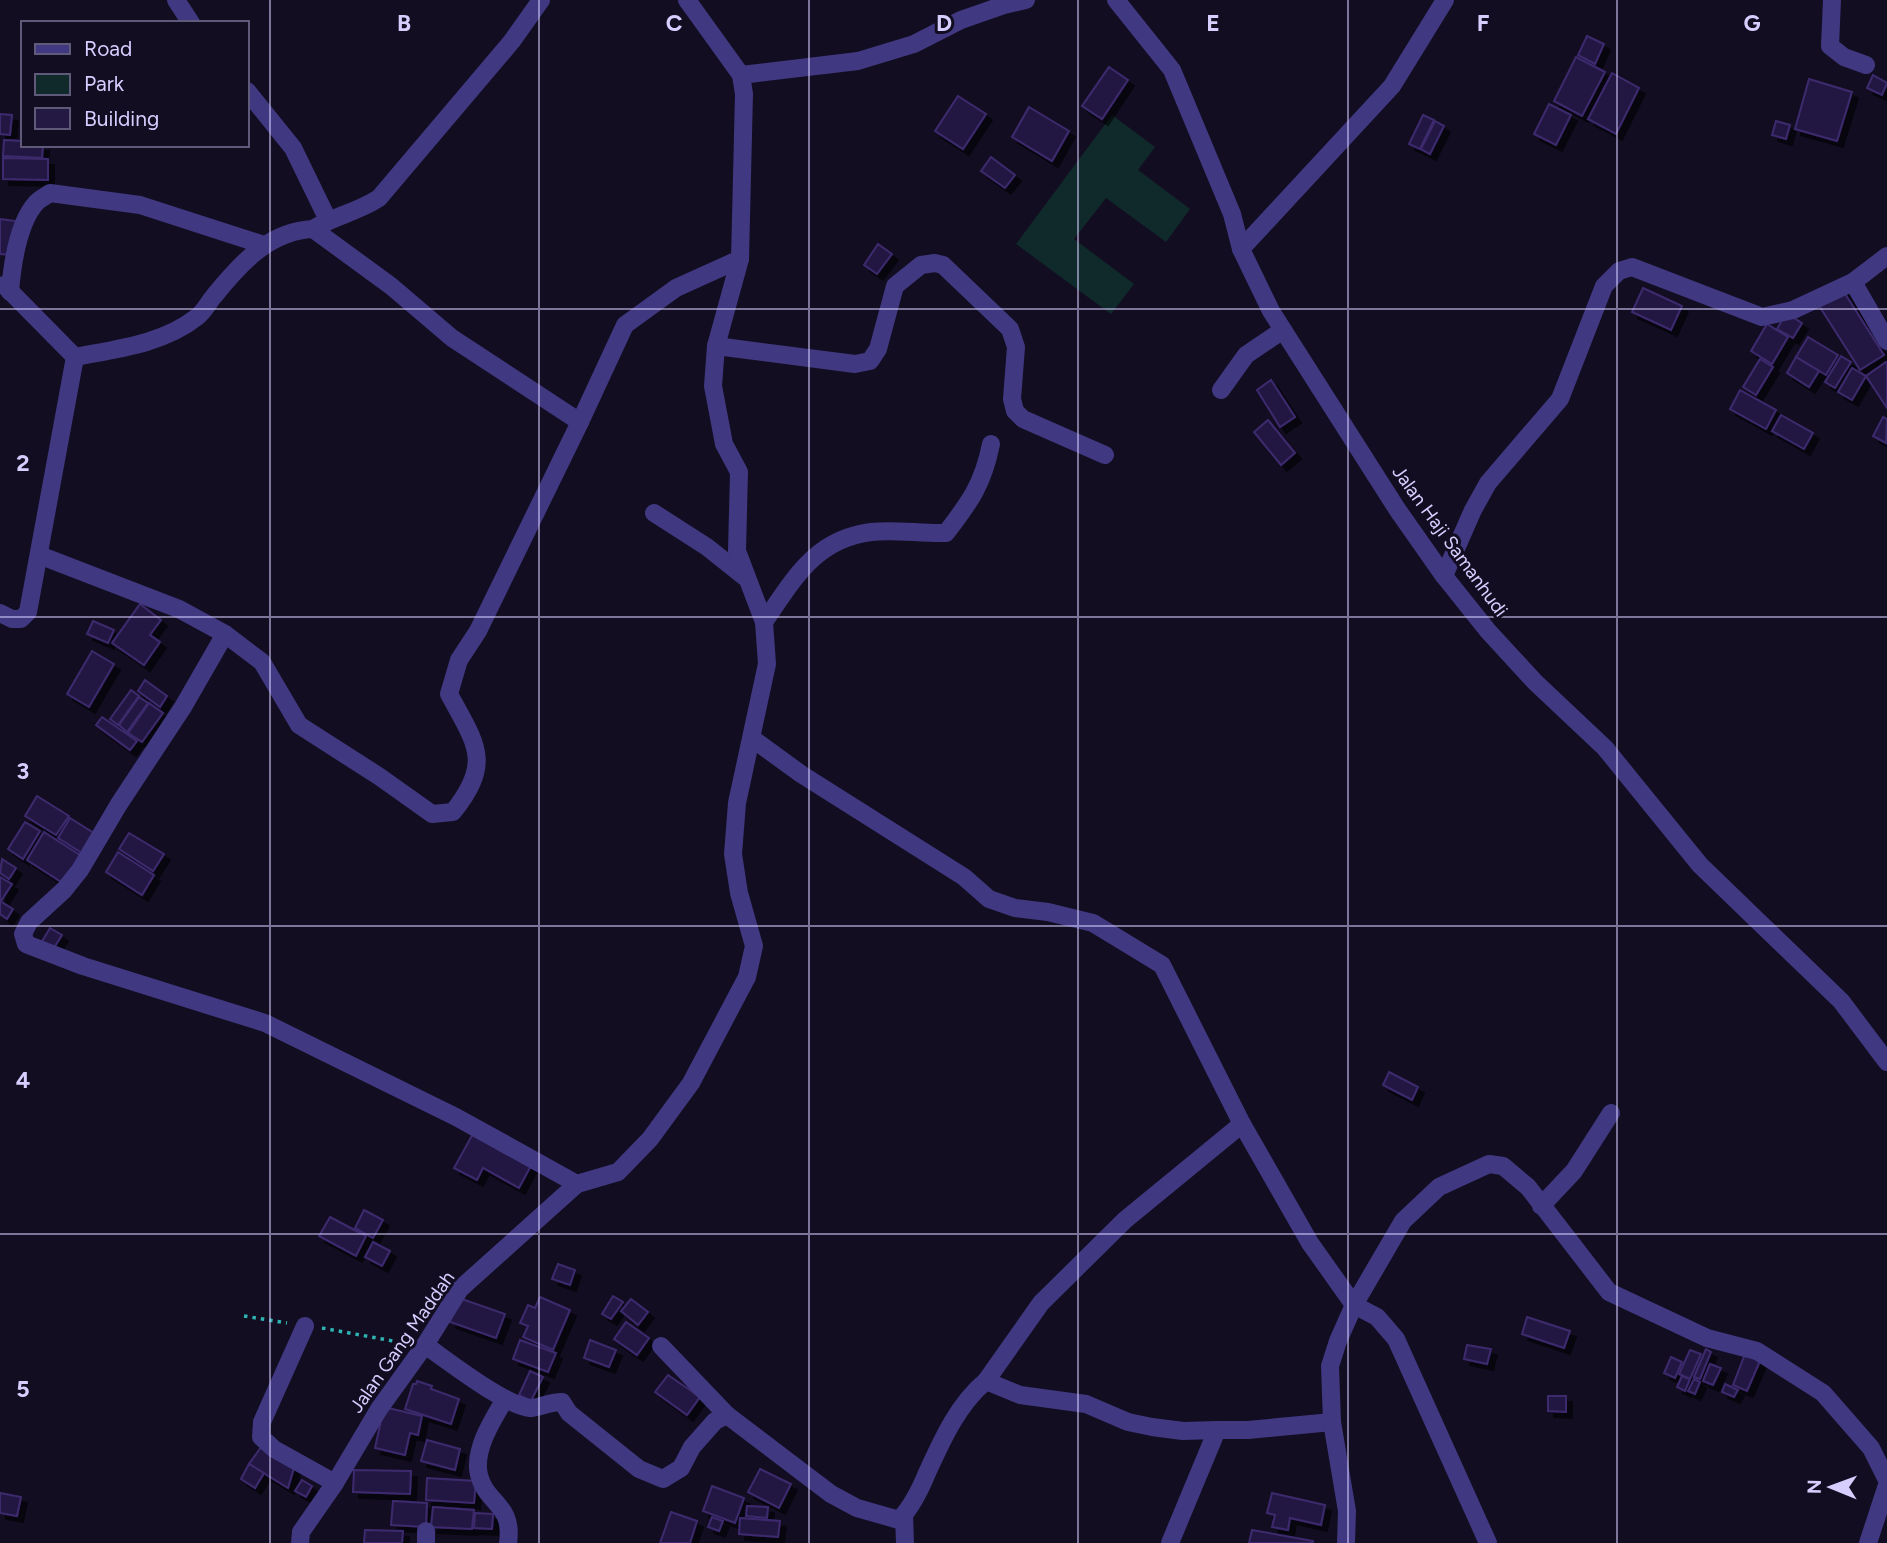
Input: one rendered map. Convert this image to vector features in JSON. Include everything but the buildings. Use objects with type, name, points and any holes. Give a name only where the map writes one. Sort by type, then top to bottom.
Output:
[{"type":"street","points":[[176,0],[190,21]]},
{"type":"street","points":[[75,357],[152,340],[198,317],[241,265],[264,245],[364,208],[379,198],[512,41],[541,0]]},
{"type":"street","points":[[687,0],[741,75],[858,61],[914,44],[1003,2],[1026,0]]},
{"type":"street","name":"Jalan Haji Samanhudi","points":[[1115,0],[1172,70],[1232,214],[1241,248],[1271,311],[1397,509],[1444,576],[1488,631],[1535,682],[1605,748],[1700,865],[1841,1002],[1887,1062]]},
{"type":"street","points":[[1241,248],[1392,86],[1445,0]]},
{"type":"street","points":[[1832,0],[1830,46],[1844,57],[1866,65]]},
{"type":"street","name":"Jalan Gang Maddah","points":[[300,1543],[301,1532],[460,1289],[578,1184],[618,1172],[650,1139],[691,1083],[747,977],[754,946],[739,893],[733,854],[737,803],[753,739],[767,664],[764,622],[737,551],[739,472],[724,443],[713,386],[716,346],[740,259],[745,118],[741,75]]},
{"type":"street","points":[[248,92],[293,148],[320,225],[452,338],[580,422]]},
{"type":"street","points":[[75,357],[5,286],[22,229],[36,202],[50,193],[140,205],[264,245]]},
{"type":"street","points":[[1444,576],[1488,483],[1560,398],[1604,286],[1619,271],[1632,267],[1762,317],[1793,310],[1853,282],[1887,256]]},
{"type":"street","points":[[39,555],[179,609],[225,634],[262,662],[299,725],[432,814],[453,812],[468,793],[478,766],[475,744],[449,694],[459,660],[478,631],[625,325],[676,288],[740,259]]},
{"type":"street","points":[[716,346],[855,364],[870,361],[878,349],[895,286],[922,265],[943,265],[1010,329],[1016,347],[1012,399],[1015,411],[1023,419],[1105,454]]},
{"type":"street","points":[[1853,282],[1887,341]]},
{"type":"street","points":[[1220,390],[1246,355],[1283,330]]},
{"type":"street","points":[[0,613],[12,619],[21,619],[28,612],[75,357]]},
{"type":"street","points":[[764,622],[812,558],[837,539],[873,531],[946,533],[975,495],[987,464],[991,444]]},
{"type":"street","points":[[653,513],[707,547],[746,578]]},
{"type":"street","points":[[225,634],[183,707],[119,804],[80,870],[64,890],[29,922],[23,934],[26,944],[83,967],[265,1023],[456,1117],[578,1184]]},
{"type":"street","points":[[753,739],[801,774],[964,877],[989,898],[1015,908],[1048,912],[1093,923],[1162,965],[1242,1124],[1310,1243],[1354,1305],[1377,1317],[1396,1339],[1488,1543]]},
{"type":"street","points":[[1541,1206],[1574,1171],[1611,1113]]},
{"type":"street","points":[[661,1346],[727,1415],[831,1494],[857,1508],[899,1520],[917,1494],[970,1394],[986,1381],[1041,1303],[1125,1220],[1242,1124]]},
{"type":"street","points":[[1346,1543],[1347,1511],[1332,1422],[1330,1366],[1338,1341],[1354,1305],[1403,1221],[1439,1187],[1489,1164],[1503,1166],[1528,1187],[1609,1292],[1707,1338],[1757,1351],[1823,1393],[1871,1448],[1887,1480]]},
{"type":"street","points":[[305,1326],[262,1422],[261,1437],[275,1449],[335,1483]]},
{"type":"street","points":[[425,1345],[505,1399],[529,1408],[548,1402],[562,1402],[569,1413],[639,1469],[663,1479],[681,1468],[692,1447],[715,1421],[727,1415]]},
{"type":"street","points":[[986,1381],[1020,1395],[1086,1404],[1128,1422],[1183,1431],[1248,1430],[1332,1422]]},
{"type":"street","points":[[505,1399],[492,1421],[480,1453],[479,1474],[485,1489],[504,1512],[510,1528],[508,1543]]},
{"type":"street","points":[[1170,1543],[1217,1430]]},
{"type":"street","points":[[1868,1543],[1887,1485]]},
{"type":"street","points":[[904,1515],[905,1543]]},
{"type":"path","points":[[244,1316],[425,1345]]},
{"type":"green space","points":[[1112,115],[1155,147],[1138,170],[1190,209],[1166,242],[1106,198],[1074,239],[1134,284],[1111,314],[1016,244]]}]
